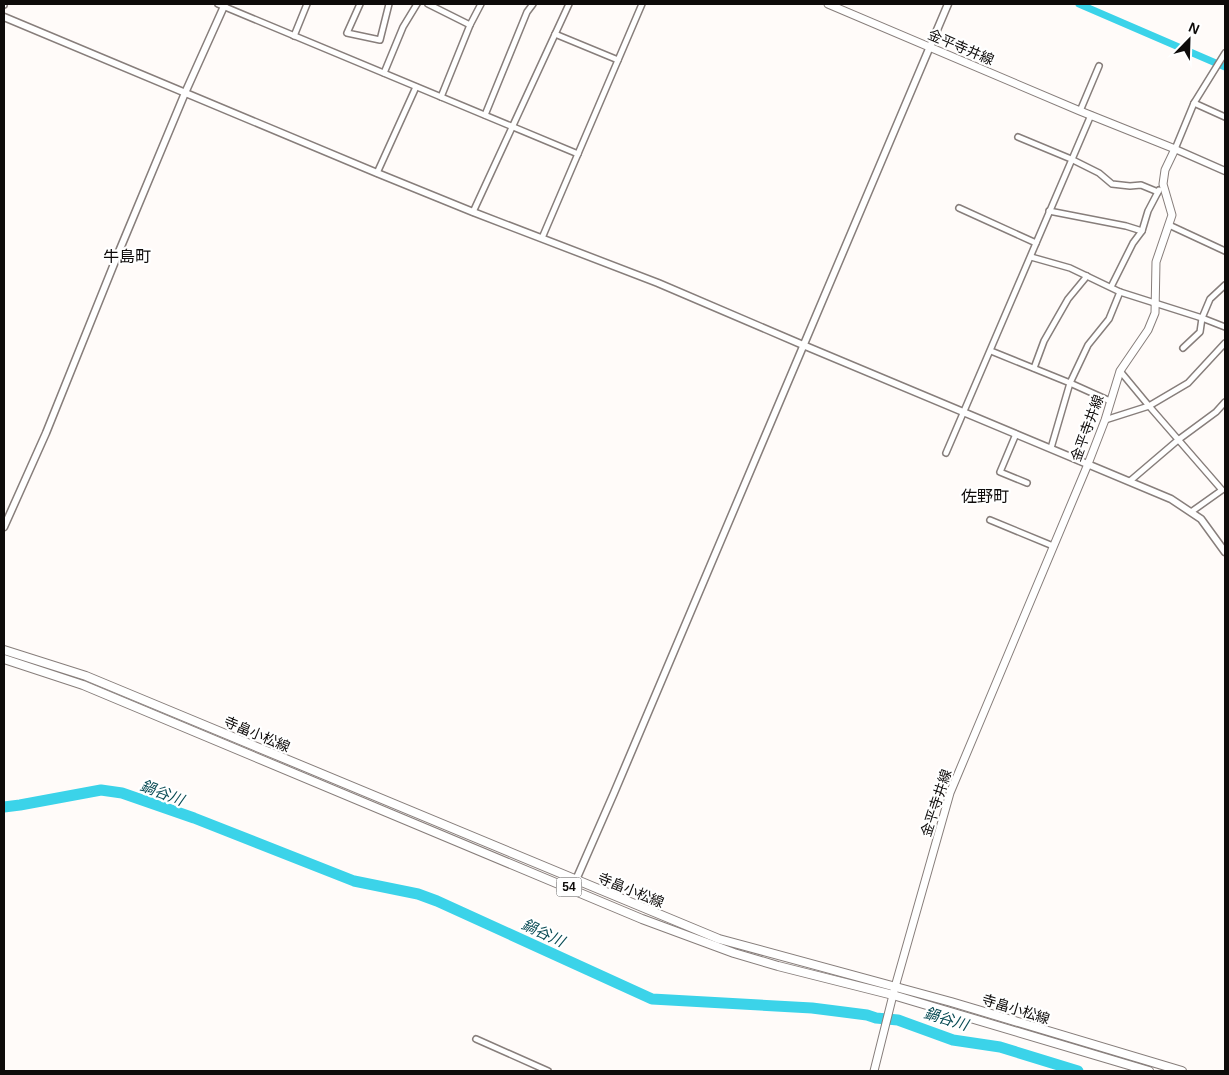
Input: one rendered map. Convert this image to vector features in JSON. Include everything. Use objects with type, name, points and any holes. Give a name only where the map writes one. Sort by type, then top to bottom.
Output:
[{"type":"main road","name":"金平寺井線","points":[[828,4],[1080,111],[1175,149]]},
{"type":"main road","points":[[1163,184],[1165,170],[1175,149]]},
{"type":"main road","name":"金平寺井線","points":[[874,1071],[895,987],[950,793],[1088,464],[1105,420],[1120,371],[1148,330],[1155,313],[1156,262],[1172,215],[1163,184]]},
{"type":"main road","name":"寺畠小松線","points":[[4,650],[86,676],[719,939],[895,987],[1182,1071]]},
{"type":"main road","name":"寺畠小松線","points":[[4,659],[83,685],[642,918],[726,950],[778,966],[893,995],[1149,1071]]},
{"type":"street","points":[[294,36],[307,4]]},
{"type":"street","points":[[360,4],[347,33],[380,40],[389,4]]},
{"type":"street","points":[[384,73],[404,27],[417,4]]},
{"type":"street","points":[[428,4],[470,25]]},
{"type":"street","points":[[441,97],[470,25],[481,4]]},
{"type":"street","points":[[485,115],[527,12],[533,4]]},
{"type":"street","points":[[473,212],[569,4]]},
{"type":"street","points":[[542,238],[642,4]]},
{"type":"street","points":[[572,889],[948,4]]},
{"type":"street","points":[[5,525],[46,433],[116,258],[222,5],[578,154]]},
{"type":"street","points":[[4,17],[473,212],[658,282],[803,345],[1130,481],[1171,499],[1192,512],[1201,519],[1225,552]]},
{"type":"street","points":[[555,34],[618,60]]},
{"type":"street","points":[[1225,53],[1194,103],[1175,149],[1225,171]]},
{"type":"street","points":[[1080,111],[1099,66]]},
{"type":"street","points":[[377,173],[416,87]]},
{"type":"street","points":[[1194,103],[1225,117]]},
{"type":"street","points":[[946,453],[1031,257],[1071,159],[1092,115]]},
{"type":"street","points":[[1018,137],[1071,159],[1099,173],[1112,184],[1141,185],[1158,192]]},
{"type":"street","points":[[1111,287],[1133,243],[1142,232],[1148,211],[1163,184]]},
{"type":"street","points":[[959,208],[1036,243]]},
{"type":"street","points":[[1049,211],[1126,226],[1142,232]]},
{"type":"street","points":[[1170,225],[1225,252]]},
{"type":"street","points":[[1031,257],[1070,268],[1120,292],[1155,302],[1225,327]]},
{"type":"street","points":[[1034,368],[1048,334],[1068,300],[1087,276]]},
{"type":"street","points":[[1183,348],[1200,332],[1202,318],[1210,299],[1225,285]]},
{"type":"street","points":[[1051,448],[1070,383],[1088,345],[1109,319],[1120,292]]},
{"type":"street","points":[[1105,420],[1149,406],[1188,383],[1225,343]]},
{"type":"street","points":[[991,351],[1110,401]]},
{"type":"street","points":[[1120,371],[1178,440],[1224,489],[1192,512]]},
{"type":"street","points":[[1130,481],[1178,440],[1216,412],[1225,402]]},
{"type":"street","points":[[1016,434],[1000,472],[1027,483]]},
{"type":"street","points":[[990,520],[1053,546]]},
{"type":"street","points":[[476,1039],[548,1071]]},
{"type":"waterway","points":[[1079,4],[1225,67]]},
{"type":"waterway","name":"鍋谷川","points":[[4,807],[101,790],[122,793],[194,818],[354,881],[418,894],[437,901],[652,999],[812,1008],[898,1020],[953,1040],[1000,1047],[1078,1071]]},
{"type":"district","name":"牛島町","points":[[127,256]]},
{"type":"district","name":"佐野町","points":[[985,496]]}]
